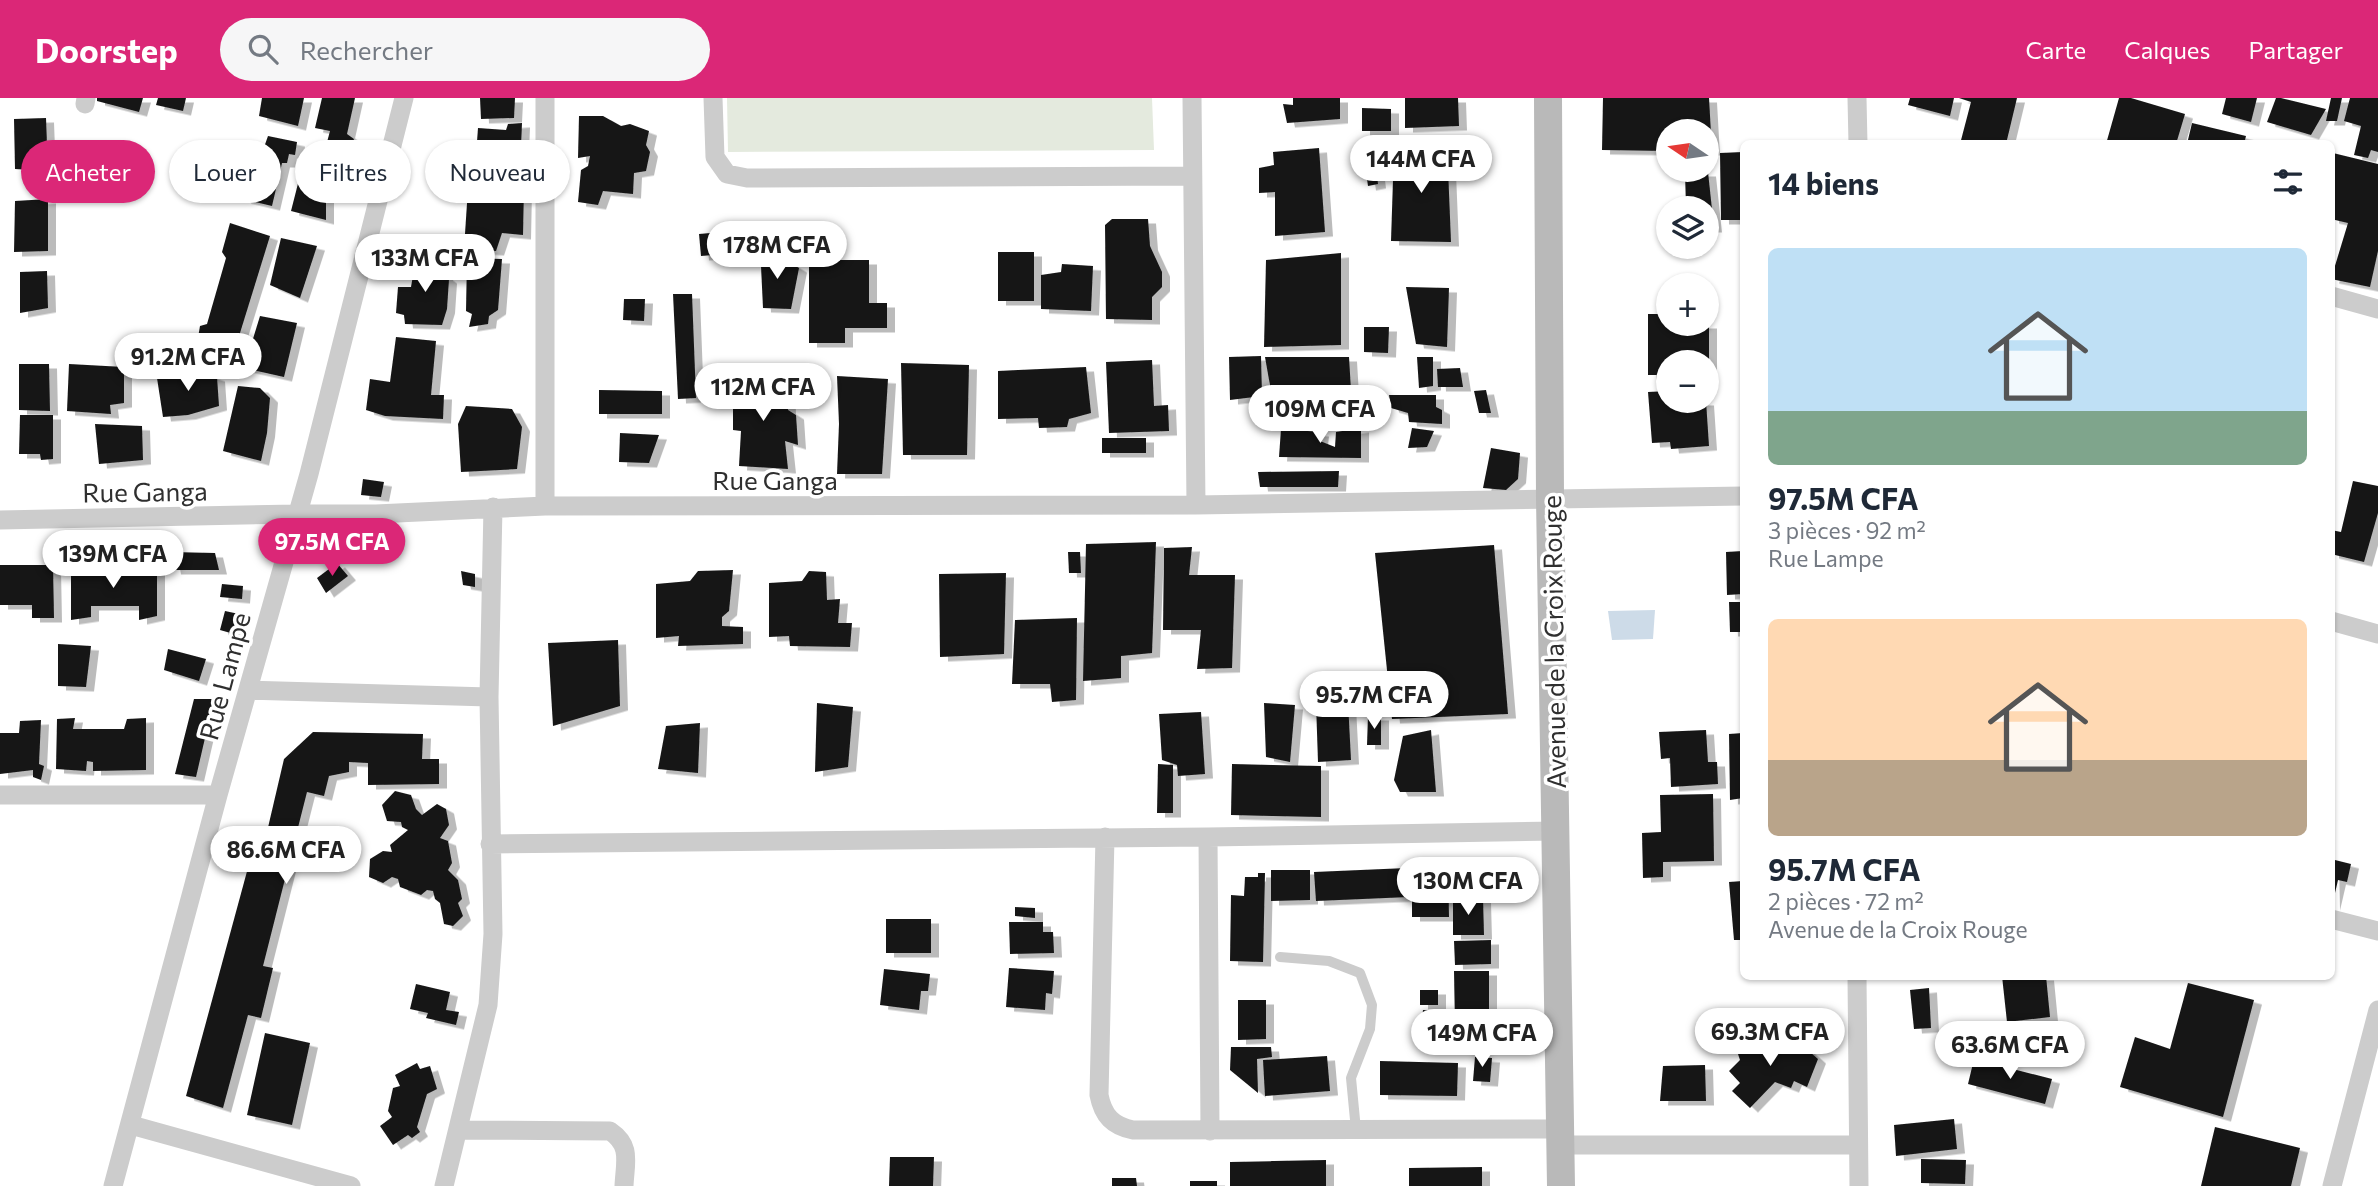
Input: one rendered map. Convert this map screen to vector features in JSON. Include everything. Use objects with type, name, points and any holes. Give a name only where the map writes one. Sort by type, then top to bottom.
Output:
[{"type":"street","name":"Rue Lampe","points":[[113,1186],[218,795],[309,474],[404,98]]},
{"type":"street","points":[[545,98],[545,506]]},
{"type":"street","points":[[713,98],[715,157],[727,174],[747,178],[1192,176]]},
{"type":"street","points":[[1192,98],[1196,505]]},
{"type":"street","name":"Avenue de la Croix Rouge","points":[[1548,98],[1550,498],[1561,1186]]},
{"type":"street","points":[[1857,98],[1858,140]]},
{"type":"street","points":[[2335,297],[2378,309]]},
{"type":"street","name":"Rue Ganga","points":[[0,520],[376,514],[545,506],[1196,505],[1740,496]]},
{"type":"street","points":[[444,1186],[488,1005],[493,934],[489,697],[493,507]]},
{"type":"street","points":[[2335,622],[2378,634]]},
{"type":"street","points":[[248,690],[489,697]]},
{"type":"street","points":[[0,795],[218,795]]},
{"type":"street","points":[[490,844],[1557,831]]},
{"type":"street","points":[[1105,837],[1099,1095],[1101,1106],[1113,1123],[1122,1128],[1210,1131],[1356,1130],[1858,1145]]},
{"type":"street","points":[[1208,837],[1210,1131]]},
{"type":"street","points":[[2335,920],[2378,931]]},
{"type":"street","points":[[1857,980],[1859,1186]]},
{"type":"street","points":[[2333,1186],[2378,1010]]},
{"type":"street","points":[[131,1125],[351,1186]]},
{"type":"street","points":[[458,1130],[610,1131],[622,1140],[626,1153],[624,1186]]},
{"type":"lane","points":[[1280,957],[1329,961],[1360,973],[1372,1005],[1370,1029],[1351,1078],[1356,1130]]},
{"type":"shaded area","points":[[727,98],[1152,98],[1154,150],[728,152]]},
{"type":"water","points":[[1655,610],[1653,639],[1612,640],[1608,611]]},
{"type":"building","points":[[97,98],[143,98],[139,112],[97,101]]},
{"type":"building","points":[[158,98],[186,98],[183,111],[156,105]]},
{"type":"building","points":[[262,98],[304,98],[298,126],[259,116]]},
{"type":"building","points":[[322,98],[355,98],[347,134],[354,140],[328,140],[330,131],[315,128]]},
{"type":"building","points":[[480,98],[515,98],[514,118],[481,119]]},
{"type":"building","points":[[1293,98],[1340,98],[1340,119],[1287,123],[1283,104],[1293,105]]},
{"type":"building","points":[[1405,98],[1458,98],[1459,126],[1405,128]]},
{"type":"building","points":[[1603,98],[1709,98],[1710,119],[1656,119],[1656,151],[1602,150]]},
{"type":"building","points":[[1910,98],[1954,98],[1950,116],[1908,105]]},
{"type":"building","points":[[1959,98],[2017,98],[2007,140],[1961,140],[1971,102]]},
{"type":"building","points":[[2119,98],[2131,98],[2185,114],[2177,140],[2107,140]]},
{"type":"building","points":[[2226,98],[2257,98],[2251,122],[2222,114]]},
{"type":"building","points":[[2276,98],[2326,109],[2311,135],[2267,122]]},
{"type":"building","points":[[2331,98],[2342,98],[2337,121],[2326,121]]},
{"type":"building","points":[[2350,98],[2378,98],[2378,152],[2371,150],[2368,158],[2354,155],[2361,126],[2344,121]]},
{"type":"building","points":[[1362,108],[1391,109],[1391,131],[1362,131]]},
{"type":"building","points":[[579,116],[603,116],[621,126],[630,124],[649,131],[646,145],[650,152],[646,171],[634,173],[633,194],[603,191],[598,205],[578,202],[581,170],[588,166],[590,156],[578,158]]},
{"type":"building","points":[[46,118],[47,140],[21,140],[21,169],[15,169],[14,119]]},
{"type":"building","points":[[522,123],[521,140],[477,140],[478,128],[506,130],[508,124]]},
{"type":"building","points":[[2192,123],[2246,136],[2245,140],[2188,140]]},
{"type":"building","points":[[268,136],[295,142],[295,155],[289,154],[287,163],[282,163],[281,167],[281,140],[267,140]]},
{"type":"building","points":[[1373,142],[1378,184],[1368,186],[1362,144]]},
{"type":"building","points":[[1447,144],[1451,242],[1391,241],[1394,149]]},
{"type":"building","points":[[1319,148],[1325,232],[1275,236],[1275,192],[1259,193],[1259,168],[1274,165],[1273,152]]},
{"type":"building","points":[[1740,152],[1740,220],[1721,220],[1720,153]]},
{"type":"building","points":[[2335,153],[2378,164],[2378,251],[2370,287],[2335,280],[2335,266],[2348,223],[2335,220]]},
{"type":"building","points":[[1685,182],[1709,182],[1711,196],[1686,196]]},
{"type":"building","points":[[295,195],[295,203],[326,203],[326,220],[291,211]]},
{"type":"building","points":[[15,201],[48,203],[48,251],[14,252]]},
{"type":"building","points":[[467,203],[524,203],[523,235],[502,233],[496,251],[464,249]]},
{"type":"building","points":[[1112,219],[1148,219],[1150,246],[1162,272],[1162,287],[1152,297],[1152,320],[1106,319],[1105,225]]},
{"type":"building","points":[[230,223],[270,236],[231,362],[195,355],[200,326],[207,324],[226,258],[222,252]]},
{"type":"building","points":[[722,232],[725,254],[701,256],[699,234]]},
{"type":"building","points":[[281,238],[317,246],[300,298],[270,285]]},
{"type":"building","points":[[760,245],[799,268],[791,309],[763,308]]},
{"type":"building","points":[[998,252],[1034,252],[1034,301],[998,301]]},
{"type":"building","points":[[1341,253],[1341,345],[1264,347],[1266,260]]},
{"type":"building","points":[[416,258],[445,261],[445,276],[449,279],[447,309],[442,325],[405,324],[404,315],[396,313],[398,287],[411,287]]},
{"type":"building","points":[[467,258],[502,259],[498,310],[489,316],[488,324],[469,327],[472,314],[466,311]]},
{"type":"building","points":[[809,260],[869,260],[869,303],[887,303],[887,328],[845,328],[845,343],[809,343]]},
{"type":"building","points":[[1062,264],[1093,266],[1091,311],[1041,309],[1041,275],[1061,272]]},
{"type":"building","points":[[47,271],[48,308],[20,313],[20,272]]},
{"type":"building","points":[[1406,287],[1449,288],[1447,347],[1416,344]]},
{"type":"building","points":[[673,294],[692,294],[696,398],[678,399]]},
{"type":"building","points":[[624,299],[645,299],[644,321],[623,320]]},
{"type":"building","points":[[1648,314],[1656,314],[1656,336],[1709,336],[1709,350],[1656,350],[1656,375],[1648,375]]},
{"type":"building","points":[[260,316],[297,323],[284,377],[244,368]]},
{"type":"building","points":[[1364,327],[1389,327],[1388,353],[1364,352]]},
{"type":"building","points":[[396,337],[436,341],[431,395],[444,395],[443,419],[385,416],[366,410],[370,379],[390,382]]},
{"type":"building","points":[[1261,356],[1262,396],[1230,400],[1229,357]]},
{"type":"building","points":[[1265,357],[1349,357],[1353,424],[1277,425]]},
{"type":"building","points":[[1417,357],[1433,357],[1433,386],[1419,388]]},
{"type":"building","points":[[1152,360],[1154,406],[1168,405],[1169,431],[1109,433],[1106,362]]},
{"type":"building","points":[[901,363],[969,365],[967,455],[903,455]]},
{"type":"building","points":[[19,364],[49,364],[50,411],[19,410]]},
{"type":"building","points":[[69,364],[124,367],[124,403],[110,405],[111,414],[67,411]]},
{"type":"building","points":[[1086,367],[1091,413],[1069,419],[1067,427],[1039,428],[1038,418],[998,419],[998,371]]},
{"type":"building","points":[[190,368],[217,377],[219,406],[188,415],[163,417],[157,378]]},
{"type":"building","points":[[1460,368],[1463,387],[1438,387],[1437,369]]},
{"type":"building","points":[[837,376],[888,379],[882,474],[837,474]]},
{"type":"building","points":[[733,381],[787,381],[788,410],[796,415],[798,445],[785,441],[788,469],[739,466],[741,431],[733,430]]},
{"type":"building","points":[[238,386],[260,388],[270,398],[261,461],[223,451]]},
{"type":"building","points":[[599,390],[662,391],[662,414],[599,414]]},
{"type":"building","points":[[1486,390],[1491,413],[1479,413],[1474,391]]},
{"type":"building","points":[[1648,392],[1656,392],[1656,413],[1707,413],[1709,446],[1671,449],[1670,442],[1652,443]]},
{"type":"building","points":[[1389,395],[1436,395],[1436,407],[1442,410],[1442,424],[1409,422],[1408,413],[1391,408]]},
{"type":"building","points":[[466,406],[512,409],[522,427],[517,469],[461,472],[458,424]]},
{"type":"building","points":[[20,415],[53,415],[53,459],[41,460],[40,454],[19,454]]},
{"type":"building","points":[[95,424],[142,426],[143,460],[99,464]]},
{"type":"building","points":[[1361,428],[1361,458],[1279,457],[1281,429],[1321,432],[1320,441],[1335,447],[1336,432]]},
{"type":"building","points":[[1412,428],[1434,431],[1427,447],[1408,448]]},
{"type":"building","points":[[620,433],[659,435],[649,463],[619,462]]},
{"type":"building","points":[[1102,438],[1146,438],[1146,453],[1102,453]]},
{"type":"building","points":[[1491,448],[1520,453],[1518,479],[1506,490],[1483,488]]},
{"type":"building","points":[[1339,471],[1338,487],[1260,487],[1258,472]]},
{"type":"building","points":[[363,479],[384,482],[381,497],[361,495]]},
{"type":"building","points":[[2353,481],[2378,486],[2378,513],[2364,562],[2335,555],[2335,531],[2341,532]]},
{"type":"building","points":[[1156,542],[1152,653],[1121,656],[1121,678],[1083,681],[1086,544]]},
{"type":"building","points":[[1494,545],[1508,714],[1392,719],[1375,553]]},
{"type":"building","points":[[1192,547],[1189,575],[1235,575],[1232,668],[1197,669],[1201,630],[1163,630],[1164,548]]},
{"type":"building","points":[[1740,551],[1740,594],[1727,595],[1726,552]]},
{"type":"building","points":[[170,552],[215,553],[219,570],[173,570]]},
{"type":"building","points":[[1068,552],[1080,552],[1081,573],[1069,573]]},
{"type":"building","points":[[337,563],[348,576],[326,593],[317,578]]},
{"type":"building","points":[[0,565],[53,565],[54,618],[32,618],[32,605],[0,605]]},
{"type":"building","points":[[71,567],[157,570],[157,616],[139,620],[139,606],[91,606],[91,617],[71,620]]},
{"type":"building","points":[[733,570],[729,611],[722,617],[722,626],[743,627],[743,644],[678,646],[679,636],[656,638],[656,584],[690,581],[698,571]]},
{"type":"building","points":[[461,571],[475,574],[475,587],[463,585]]},
{"type":"building","points":[[809,571],[826,572],[827,600],[840,599],[838,623],[852,623],[850,647],[790,646],[789,636],[769,637],[769,583],[802,581]]},
{"type":"building","points":[[1006,573],[1004,654],[940,657],[939,574]]},
{"type":"building","points":[[222,584],[243,586],[242,599],[220,597]]},
{"type":"building","points":[[1729,602],[1740,602],[1740,632],[1730,632]]},
{"type":"building","points":[[225,611],[239,614],[234,634],[220,630]]},
{"type":"building","points":[[1077,618],[1076,700],[1052,702],[1050,684],[1012,684],[1015,620]]},
{"type":"building","points":[[618,640],[620,706],[553,726],[548,643]]},
{"type":"building","points":[[58,644],[91,646],[86,687],[58,686]]},
{"type":"building","points":[[168,649],[206,659],[199,681],[164,670]]},
{"type":"building","points":[[194,699],[214,699],[196,777],[175,774]]},
{"type":"building","points":[[1348,702],[1351,760],[1318,762],[1316,703]]},
{"type":"building","points":[[817,703],[853,707],[848,767],[815,772]]},
{"type":"building","points":[[1264,703],[1295,705],[1290,762],[1266,757]]},
{"type":"building","points":[[1201,712],[1205,774],[1178,776],[1177,765],[1162,760],[1159,714]]},
{"type":"building","points":[[1368,716],[1381,716],[1381,745],[1367,745]]},
{"type":"building","points":[[75,718],[73,729],[124,729],[127,719],[146,718],[146,770],[93,771],[93,762],[87,761],[86,771],[56,769],[57,719]]},
{"type":"building","points":[[41,720],[39,764],[44,766],[41,780],[33,777],[33,770],[0,774],[0,733],[19,733],[20,721]]},
{"type":"building","points":[[700,723],[698,773],[658,769],[666,726]]},
{"type":"building","points":[[1431,730],[1436,792],[1400,792],[1394,780],[1403,736]]},
{"type":"building","points":[[1706,730],[1708,762],[1717,762],[1718,784],[1671,787],[1670,758],[1661,759],[1659,732]]},
{"type":"building","points":[[313,732],[423,734],[422,759],[439,759],[439,784],[368,785],[368,763],[349,762],[349,772],[329,776],[324,796],[307,792],[263,966],[273,968],[261,1018],[248,1015],[223,1108],[186,1096],[249,864],[259,866],[284,759]]},
{"type":"building","points":[[1740,733],[1740,798],[1730,800],[1729,734]]},
{"type":"building","points":[[1158,764],[1173,765],[1173,813],[1157,813]]},
{"type":"building","points":[[1232,764],[1321,766],[1321,817],[1231,815]]},
{"type":"building","points":[[395,791],[411,795],[416,809],[422,815],[437,804],[446,809],[449,825],[440,838],[448,841],[452,863],[448,870],[458,880],[462,899],[458,903],[463,916],[453,926],[444,924],[440,903],[435,899],[433,891],[427,890],[421,895],[400,887],[398,879],[392,877],[383,883],[369,877],[370,859],[383,851],[392,852],[390,845],[408,830],[402,827],[401,822],[387,821],[382,805]]},
{"type":"building","points":[[1713,794],[1714,861],[1663,862],[1663,877],[1643,878],[1642,833],[1661,832],[1660,795]]},
{"type":"building","points":[[2335,860],[2351,864],[2347,882],[2338,880],[2335,893]]},
{"type":"building","points":[[1407,868],[1409,897],[1316,901],[1314,872]]},
{"type":"building","points":[[1448,868],[1449,917],[1412,917],[1412,869]]},
{"type":"building","points":[[1271,870],[1310,870],[1310,900],[1271,901]]},
{"type":"building","points":[[1258,873],[1265,873],[1263,962],[1230,961],[1231,895],[1244,896],[1245,877],[1258,877]]},
{"type":"building","points":[[1740,881],[1740,940],[1734,940],[1729,882]]},
{"type":"building","points":[[1453,898],[1483,898],[1484,935],[1453,935]]},
{"type":"building","points":[[1015,907],[1035,908],[1035,918],[1015,916]]},
{"type":"building","points":[[886,919],[931,919],[931,953],[886,953]]},
{"type":"building","points":[[1009,922],[1043,922],[1043,932],[1053,932],[1054,953],[1010,954]]},
{"type":"building","points":[[1491,940],[1491,964],[1455,965],[1454,941]]},
{"type":"building","points":[[1009,968],[1054,971],[1052,994],[1046,993],[1045,1010],[1006,1007]]},
{"type":"building","points":[[884,969],[930,974],[928,991],[921,991],[919,1010],[880,1005]]},
{"type":"building","points":[[1454,971],[1489,971],[1489,1026],[1455,1026]]},
{"type":"building","points":[[2002,980],[2046,980],[2050,1017],[2007,1022]]},
{"type":"building","points":[[2188,983],[2254,1000],[2223,1117],[2120,1087],[2135,1037],[2170,1049]]},
{"type":"building","points":[[416,984],[450,992],[446,1010],[459,1012],[456,1025],[426,1018],[428,1013],[410,1009]]},
{"type":"building","points":[[1929,988],[1931,1028],[1914,1029],[1910,990]]},
{"type":"building","points":[[1420,990],[1438,990],[1438,1005],[1420,1005]]},
{"type":"building","points":[[1238,1000],[1266,1000],[1266,1039],[1238,1040]]},
{"type":"building","points":[[1423,1010],[1440,1011],[1439,1030],[1421,1029]]},
{"type":"building","points":[[1755,1028],[1769,1048],[1802,1045],[1818,1059],[1807,1087],[1794,1081],[1791,1088],[1775,1082],[1750,1108],[1732,1091],[1740,1083],[1729,1071],[1740,1060],[1738,1054]]},
{"type":"building","points":[[265,1033],[310,1043],[292,1125],[247,1115]]},
{"type":"building","points":[[1231,1047],[1271,1047],[1272,1057],[1257,1059],[1258,1093],[1230,1070]]},
{"type":"building","points":[[1327,1056],[1330,1091],[1265,1096],[1263,1060]]},
{"type":"building","points":[[1475,1057],[1492,1058],[1490,1082],[1473,1081]]},
{"type":"building","points":[[1974,1059],[2052,1079],[2045,1104],[1968,1084]]},
{"type":"building","points":[[1380,1061],[1458,1063],[1457,1096],[1380,1095]]},
{"type":"building","points":[[417,1063],[420,1069],[430,1066],[437,1089],[427,1094],[417,1127],[420,1132],[412,1138],[408,1135],[393,1145],[380,1126],[392,1117],[388,1111],[393,1088],[400,1086],[395,1075]]},
{"type":"building","points":[[1705,1065],[1706,1101],[1660,1101],[1663,1066]]},
{"type":"building","points":[[1954,1119],[1957,1149],[1896,1156],[1894,1125]]},
{"type":"building","points":[[2215,1127],[2300,1148],[2291,1186],[2201,1186]]},
{"type":"building","points":[[890,1157],[934,1157],[933,1186],[889,1186]]},
{"type":"building","points":[[1921,1159],[1966,1160],[1965,1184],[1921,1183]]},
{"type":"building","points":[[1326,1160],[1326,1186],[1230,1186],[1230,1162]]},
{"type":"building","points":[[1482,1167],[1482,1186],[1409,1186],[1409,1168]]},
{"type":"building","points":[[1112,1178],[1136,1178],[1137,1186],[1112,1186]]},
{"type":"building","points":[[1190,1181],[1217,1181],[1217,1186],[1190,1186]]}]
